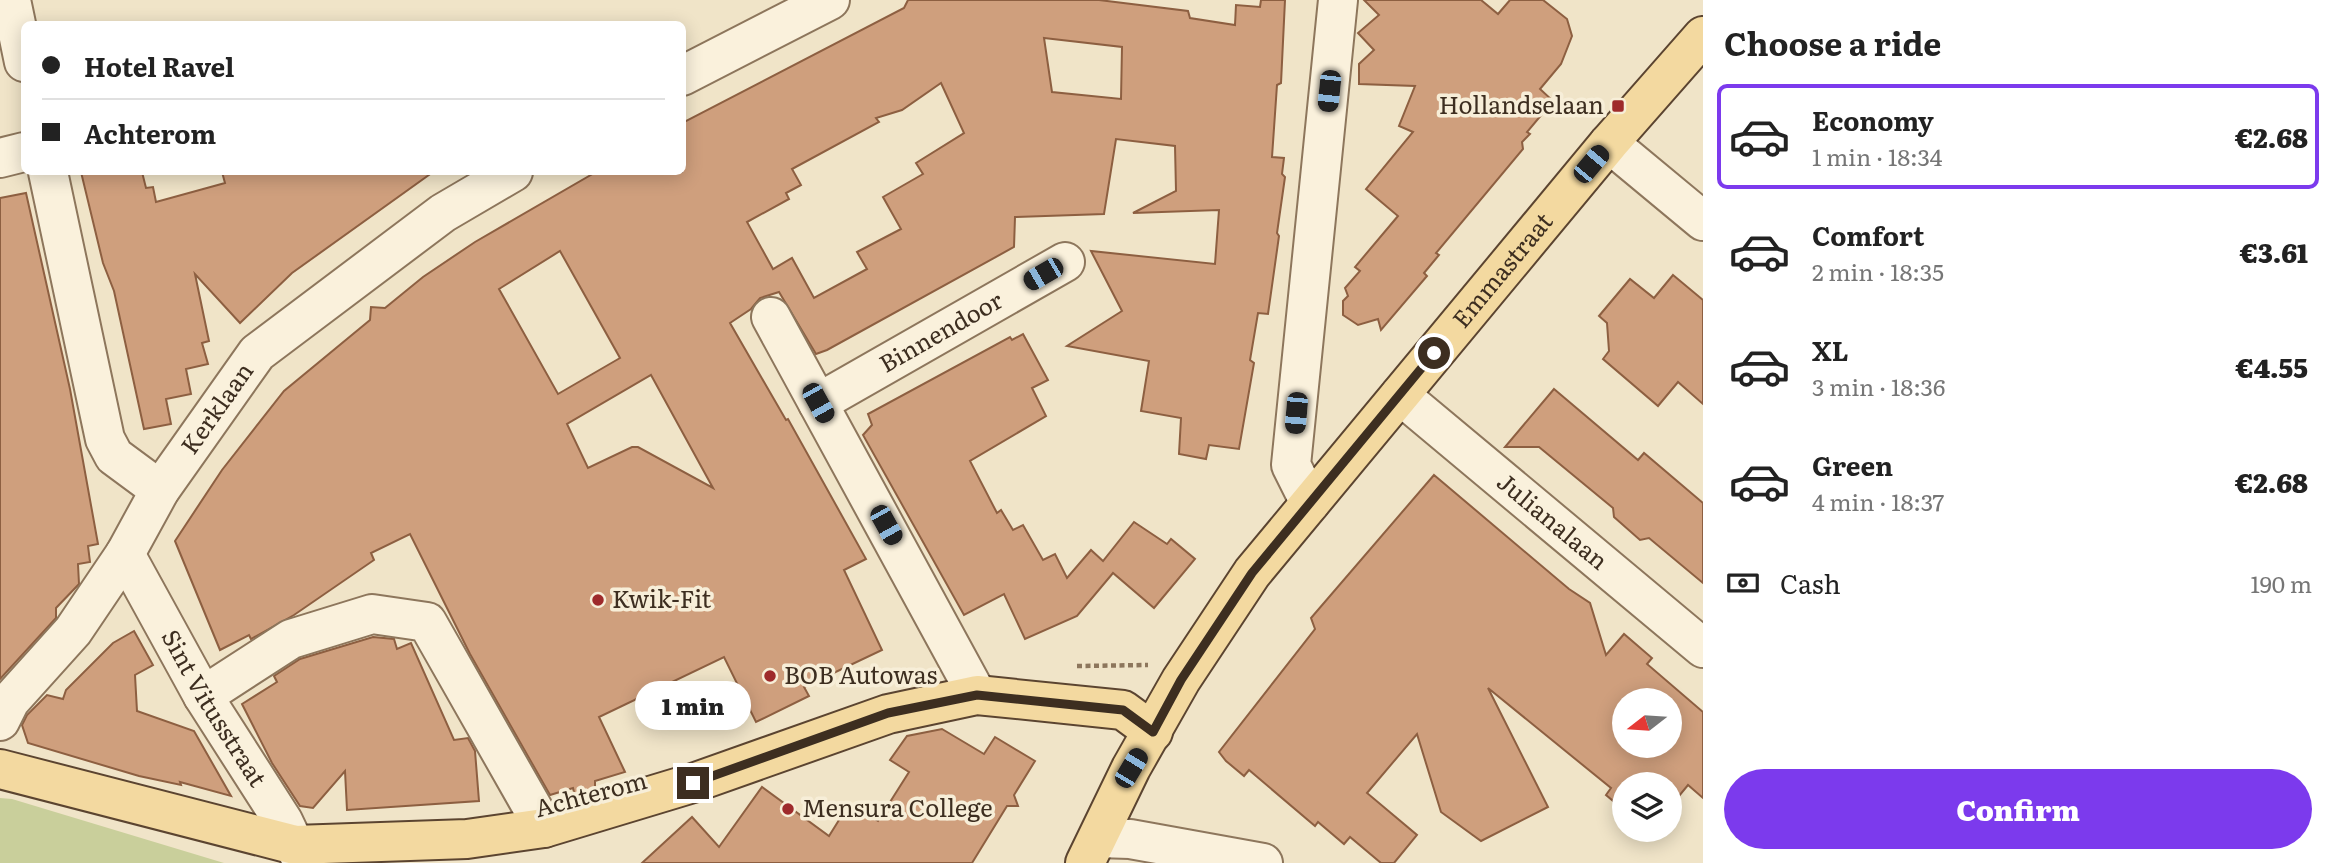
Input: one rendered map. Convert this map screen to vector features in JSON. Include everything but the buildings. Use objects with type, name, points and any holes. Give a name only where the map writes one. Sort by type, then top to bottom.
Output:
[{"type":"main road","name":"Emmastraat","points":[[1092,850],[1131,768],[1181,680],[1252,573],[1609,143],[1703,36]]},
{"type":"main road","name":"Achterom","points":[[0,769],[299,854],[467,839],[544,828],[693,783],[888,713],[977,695],[1123,710],[1153,732]]},
{"type":"street","points":[[11,0],[21,48]]},
{"type":"street","points":[[686,74],[830,0]]},
{"type":"street","points":[[1310,503],[1291,465],[1338,0]]},
{"type":"street","points":[[1609,143],[1703,221]]},
{"type":"street","points":[[0,158],[21,153]]},
{"type":"street","points":[[49,175],[105,439],[114,456],[160,490]]},
{"type":"street","name":"Kerklaan","points":[[0,721],[10,701],[73,631],[125,554],[160,490],[257,353],[443,213],[508,175]]},
{"type":"street","name":"Binnendoor","points":[[818,403],[1065,261]]},
{"type":"street","points":[[771,317],[977,695]]},
{"type":"street","name":"Julianalaan","points":[[1400,395],[1703,648]]},
{"type":"street","name":"Sint Vitusstraat","points":[[125,554],[203,696],[299,854]]},
{"type":"street","points":[[203,696],[291,639],[372,614],[427,622],[544,828]]},
{"type":"street","points":[[1092,850],[1130,839],[1263,863]]},
{"type":"path","points":[[1070,666],[1150,665],[1181,680]]},
{"type":"green space","points":[[0,798],[12,799],[224,863],[0,863]]},
{"type":"place","name":"Hollandselaan","points":[[1618,106]]},
{"type":"place","name":"Kwik-Fit","points":[[598,600]]},
{"type":"place","name":"BOB Autowas","points":[[770,676]]},
{"type":"place","name":"Mensura College","points":[[788,809]]},
{"type":"route","points":[[693,783],[888,713],[977,695],[1123,710],[1153,732],[1181,680],[1252,573],[1434,353]]}]
